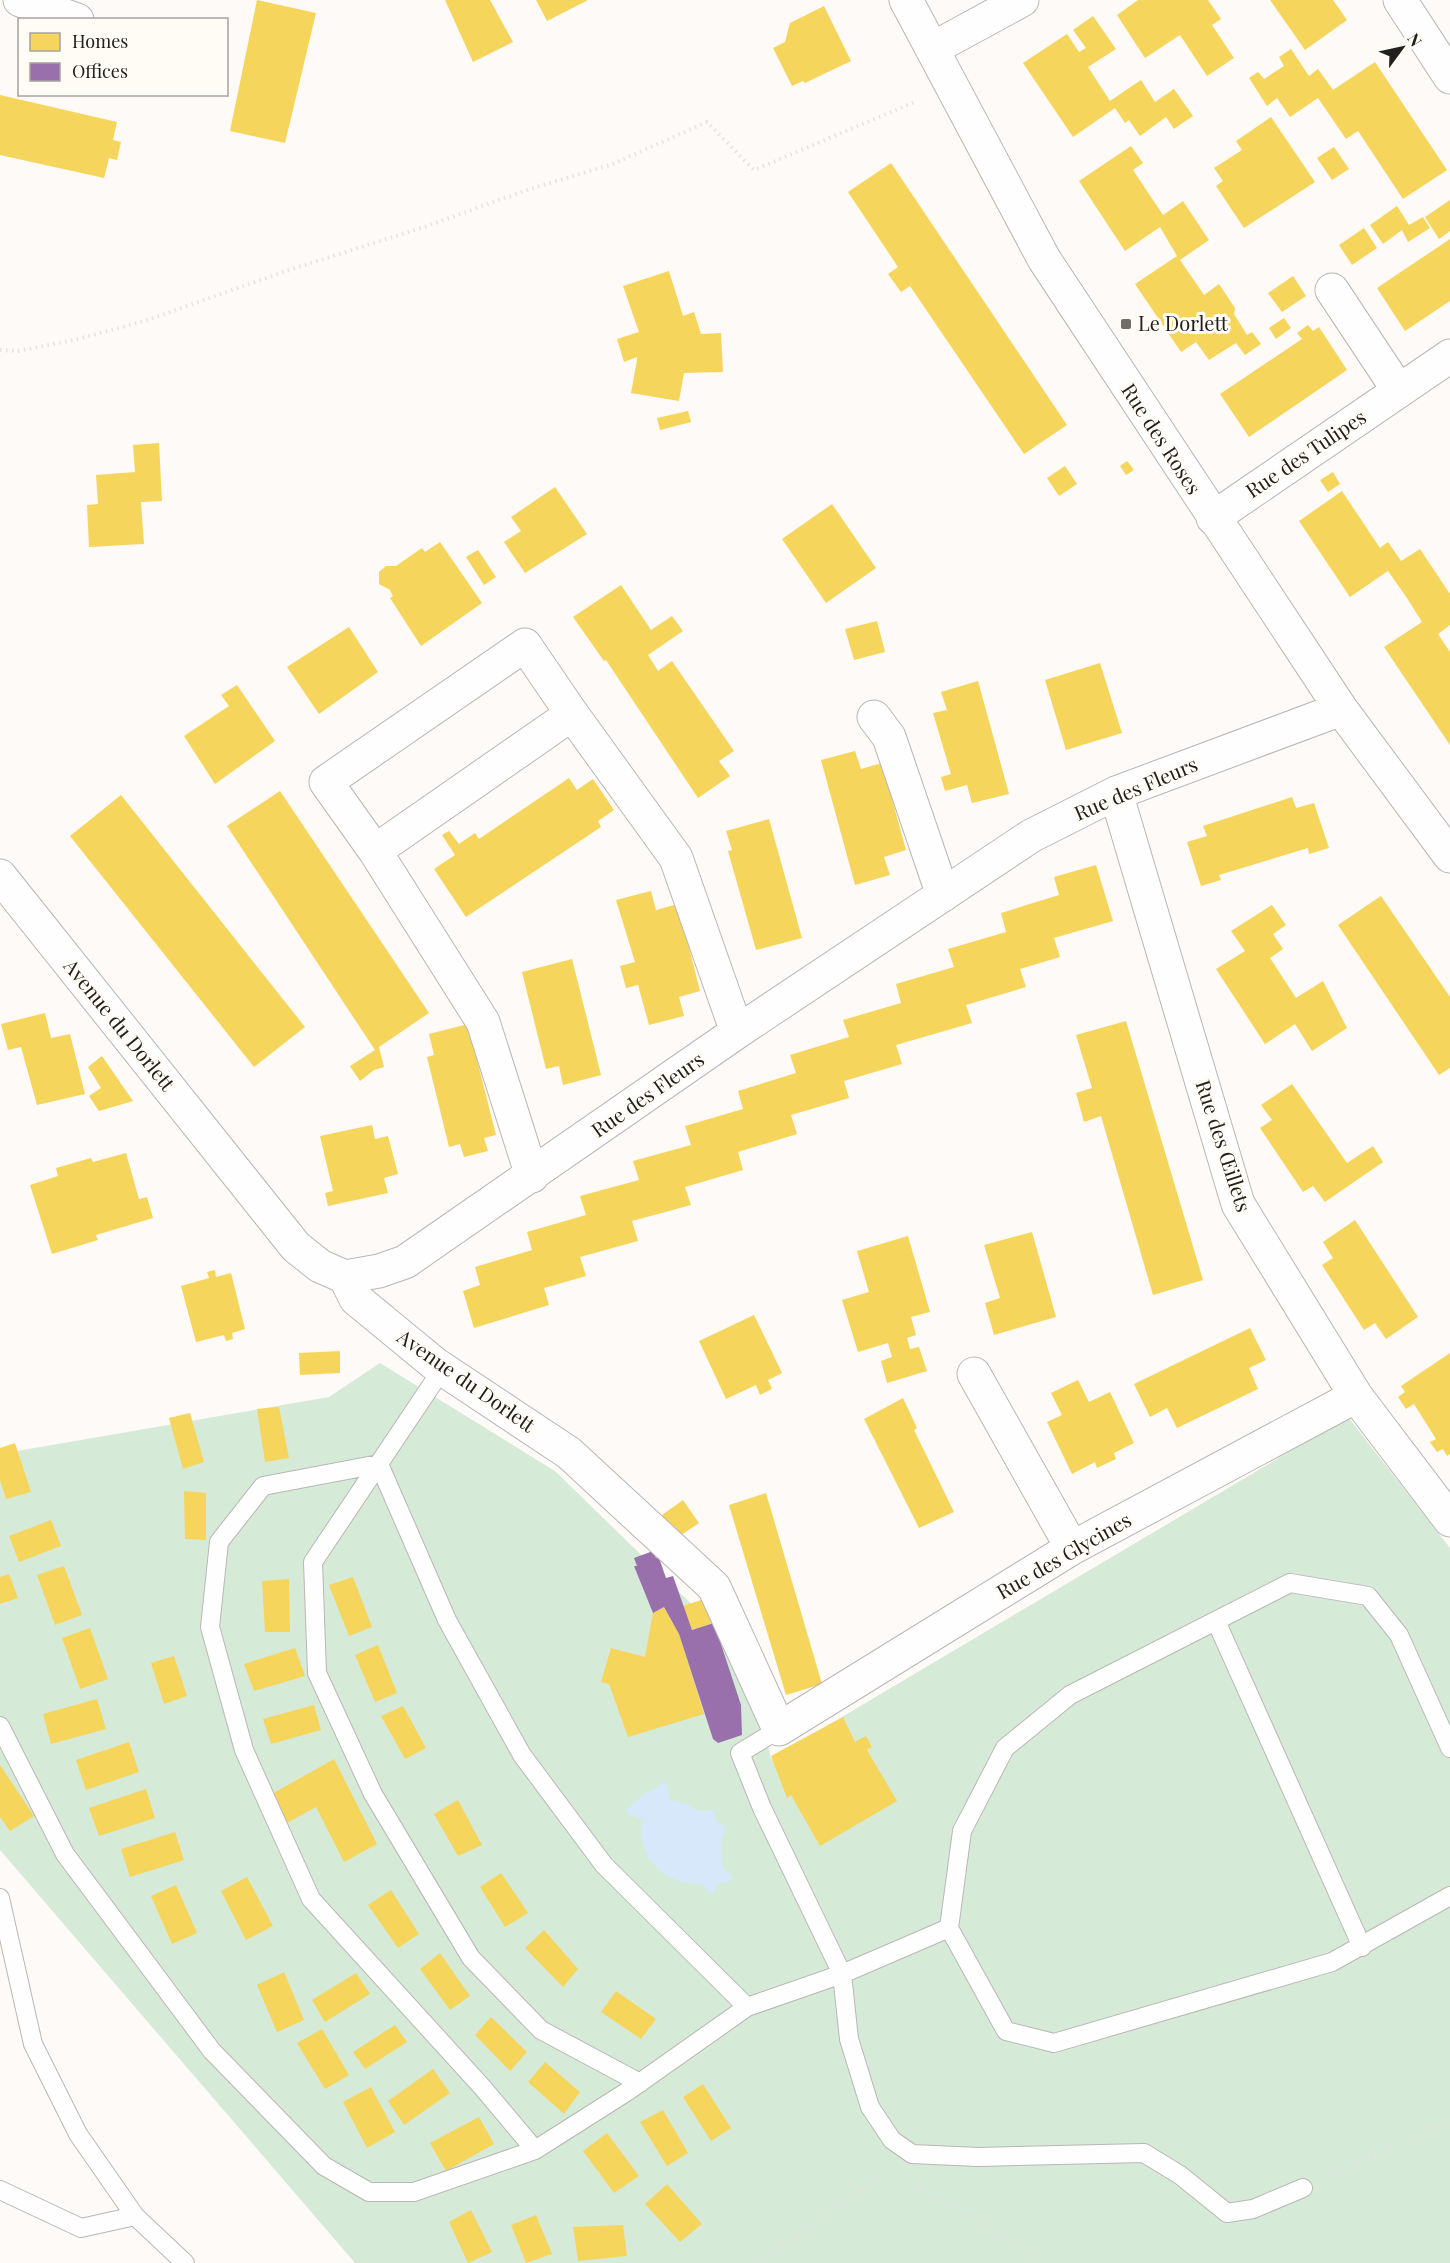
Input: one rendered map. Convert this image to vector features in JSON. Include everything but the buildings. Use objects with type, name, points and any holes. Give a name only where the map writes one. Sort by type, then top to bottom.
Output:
[{"type":"street","points":[[20,0],[71,18]]},
{"type":"street","name":"Rue des Roses","points":[[906,0],[1044,259],[1341,709],[1450,856]]},
{"type":"street","points":[[932,49],[1022,0]]},
{"type":"street","points":[[1400,0],[1450,77]]},
{"type":"street","points":[[1332,290],[1399,391]]},
{"type":"street","name":"Rue des Tulipes","points":[[1213,518],[1450,356]]},
{"type":"street","points":[[532,1176],[483,1022],[375,851],[326,782],[525,645],[676,858],[737,1032]]},
{"type":"street","name":"Rue des Fleurs","points":[[345,1277],[379,1271],[405,1262],[737,1032],[1031,836],[1116,793],[1341,709]]},
{"type":"street","points":[[375,851],[572,714]]},
{"type":"street","points":[[874,717],[889,737],[943,895]]},
{"type":"street","name":"Rue des Œillets","points":[[1116,793],[1238,1204],[1356,1396],[1450,1520]]},
{"type":"street","name":"Avenue du Dorlett","points":[[0,876],[296,1247],[320,1266],[345,1277],[356,1299],[443,1368],[569,1453],[714,1587],[778,1729]]},
{"type":"street","points":[[974,1374],[1072,1548]]},
{"type":"street","name":"Rue des Glycines","points":[[778,1729],[1072,1548],[1356,1396]]},
{"type":"lane","points":[[443,1368],[313,1562],[318,1672],[373,1794],[471,1958],[541,2030],[640,2083]]},
{"type":"lane","points":[[379,1464],[447,1620],[522,1755],[604,1865],[747,2007]]},
{"type":"lane","points":[[379,1464],[264,1486],[219,1542],[210,1627],[244,1750],[311,1899],[483,2088],[535,2150]]},
{"type":"lane","points":[[1450,1748],[1399,1635],[1368,1596],[1290,1582],[1071,1695],[1005,1748],[962,1831],[949,1928],[1006,2031],[1054,2043],[1332,1962],[1450,1896]]},
{"type":"lane","points":[[1216,1621],[1362,1947]]},
{"type":"lane","points":[[0,1726],[65,1854],[212,2051],[324,2166],[369,2192],[414,2192],[535,2150],[640,2083],[747,2007],[842,1974],[949,1928]]},
{"type":"lane","points":[[778,1729],[740,1753],[762,1808],[842,1974],[849,2039],[870,2107],[892,2140],[912,2154],[978,2157],[1144,2153],[1180,2175],[1227,2213],[1253,2209],[1304,2188]]},
{"type":"lane","points":[[0,1898],[33,2044],[78,2134],[135,2216],[185,2263]]},
{"type":"lane","points":[[0,2190],[81,2228],[135,2216]]},
{"type":"path","points":[[0,350],[18,351],[74,340],[148,320],[530,189],[613,164],[707,122],[754,170],[952,89]]},
{"type":"path","points":[[1304,2188],[1450,2119]]},
{"type":"path","points":[[757,2263],[885,2173],[896,2178]]},
{"type":"path","points":[[907,2183],[970,2214],[1042,2263]]},
{"type":"green space","points":[[380,1363],[555,1471],[712,1624],[766,1736],[771,1759],[1348,1417],[1450,1548],[1450,2263],[355,2263],[0,1850],[0,1454],[329,1397]]},
{"type":"water","points":[[663,1782],[667,1784],[670,1800],[687,1804],[698,1811],[713,1810],[716,1821],[726,1827],[721,1843],[722,1866],[734,1878],[729,1882],[718,1883],[713,1894],[707,1892],[704,1885],[677,1880],[656,1867],[644,1846],[641,1834],[642,1819],[629,1815],[626,1810],[645,1793],[655,1789]]},
{"type":"place","name":"Le Dorlett","points":[[1126,324]]}]
